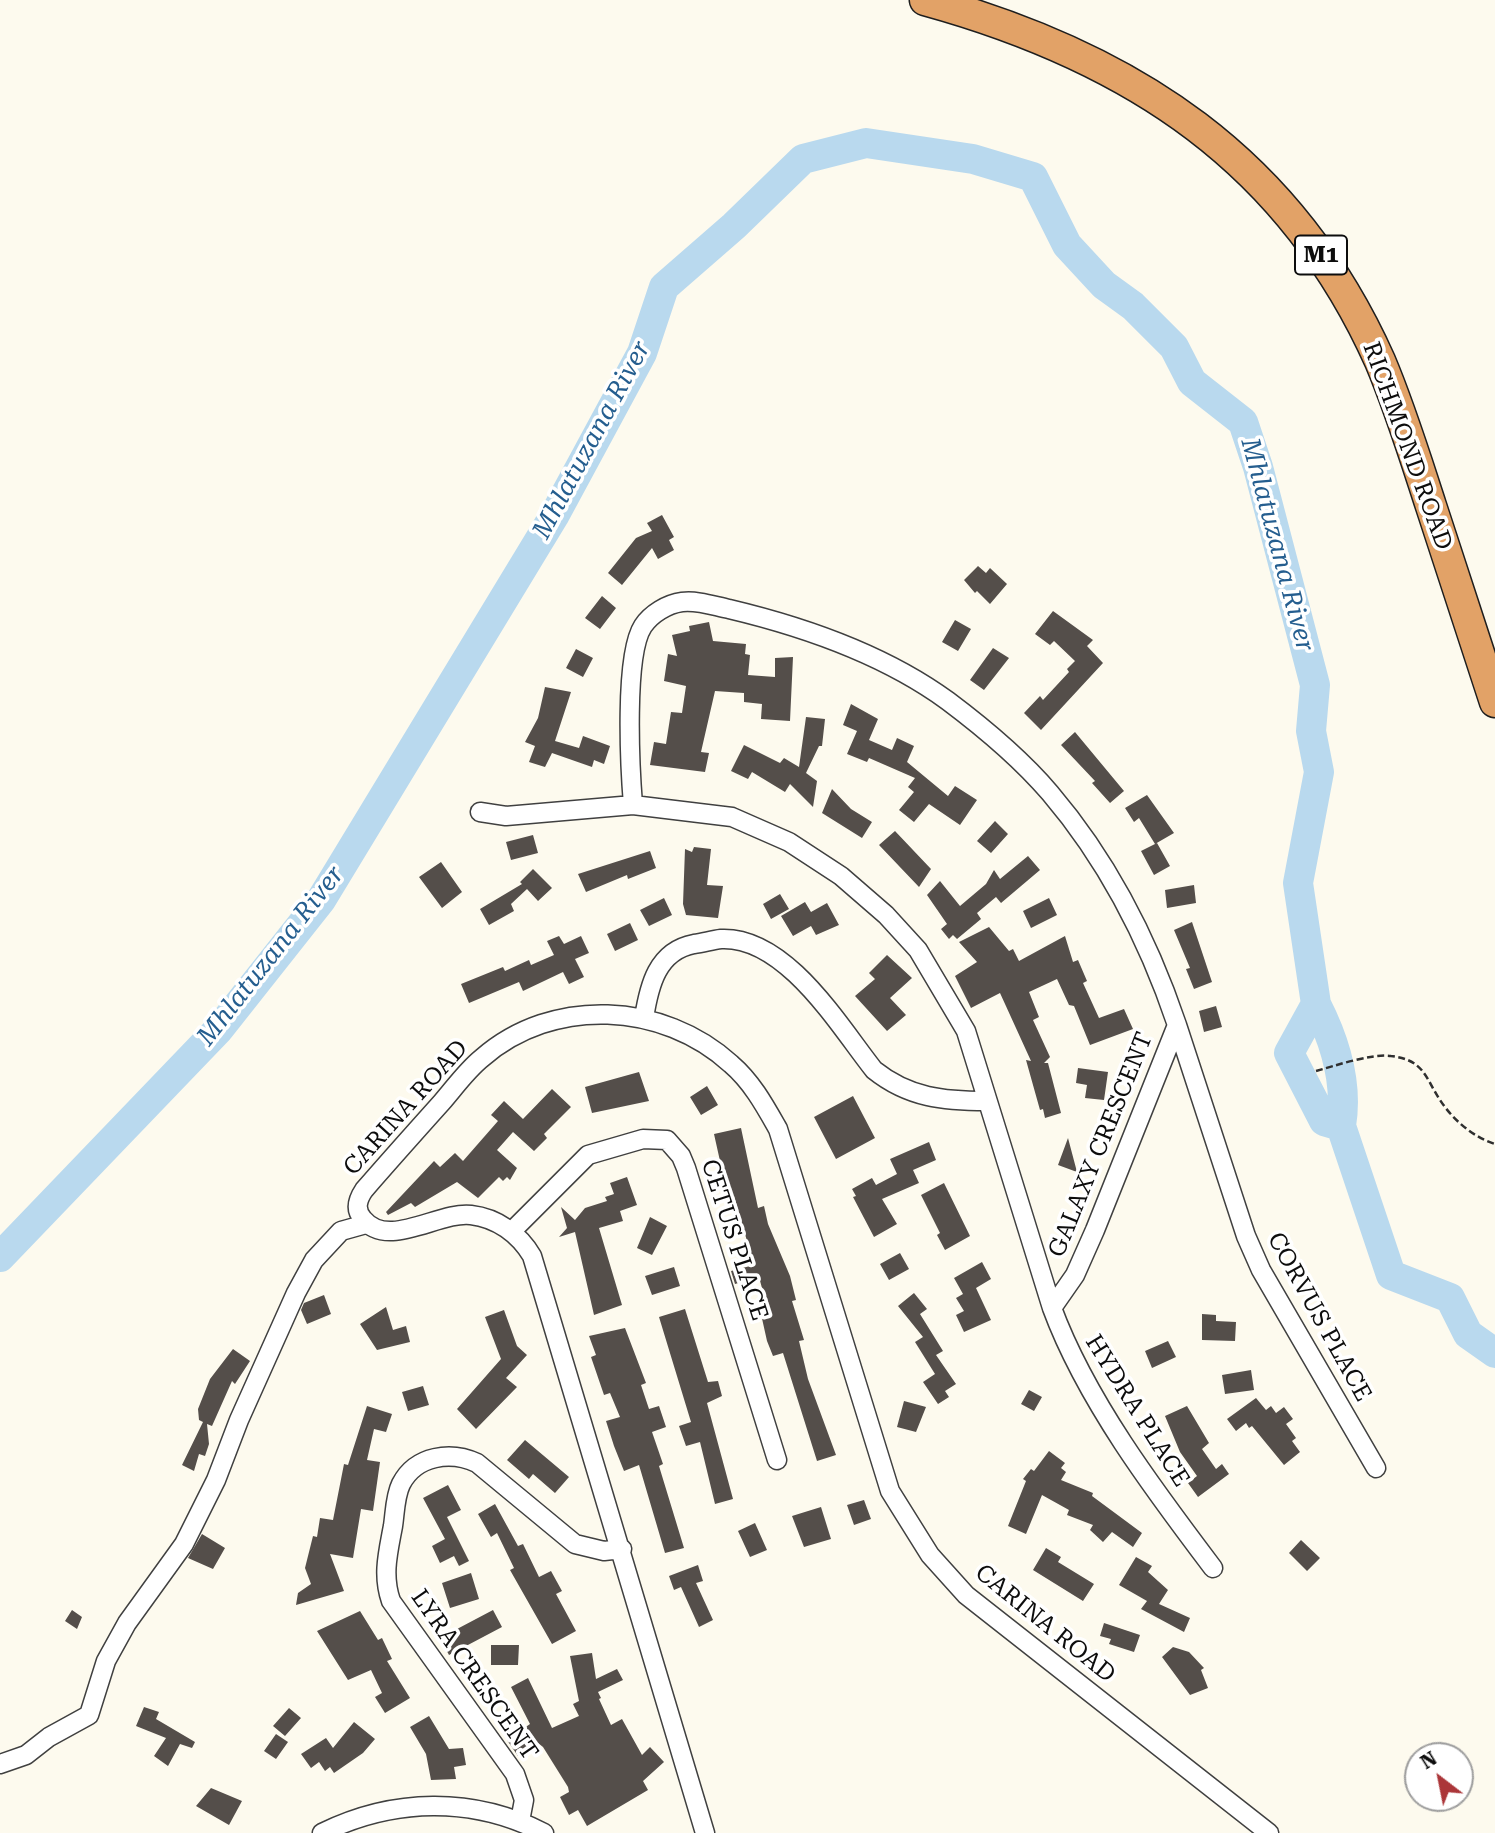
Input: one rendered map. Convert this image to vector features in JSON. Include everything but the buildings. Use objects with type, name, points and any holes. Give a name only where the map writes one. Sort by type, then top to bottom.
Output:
[{"type":"highway","name":"RICHMOND ROAD","points":[[925,0],[1034,36],[1094,61],[1161,100],[1217,142],[1262,184],[1315,246],[1346,295],[1393,395],[1495,702]]},
{"type":"street","name":"GALAXY CRESCENT","points":[[633,805],[628,740],[635,648],[643,625],[653,615],[669,605],[698,602],[753,615],[843,645],[897,670],[947,700],[1001,745],[1051,794],[1135,920],[1161,977],[1177,1025],[1095,1230],[1074,1275],[1052,1308]]},
{"type":"street","points":[[480,812],[506,816],[633,805],[732,817],[789,842],[841,876],[886,915],[918,950],[945,991],[966,1031],[987,1101],[951,1101],[923,1097],[888,1081],[874,1070],[796,974],[775,957],[751,944],[722,939],[687,946],[662,962],[649,985],[645,1017]]},
{"type":"street","name":"CARINA ROAD","points":[[366,1224],[358,1209],[364,1189],[481,1058],[511,1037],[542,1023],[589,1013],[645,1017],[686,1032],[731,1064],[757,1093],[778,1129],[890,1491],[930,1555],[966,1595],[1269,1833]]},
{"type":"street","name":"CORVUS PLACE","points":[[1177,1025],[1246,1237],[1261,1270],[1376,1468]]},
{"type":"street","name":"HYDRA PLACE","points":[[987,1101],[1065,1344],[1102,1409],[1179,1524],[1213,1568]]},
{"type":"street","name":"CETUS PLACE","points":[[512,1231],[588,1155],[643,1139],[667,1140],[681,1156],[686,1168],[777,1460]]},
{"type":"street","points":[[0,1764],[26,1755],[50,1737],[89,1716],[106,1661],[127,1623],[184,1544],[216,1480],[239,1420],[296,1293],[314,1260],[341,1231],[366,1224],[381,1230],[396,1231],[436,1218],[468,1214],[482,1216],[512,1231],[525,1243],[542,1282],[705,1833]]},
{"type":"street","name":"LYRA CRESCENT","points":[[520,1821],[524,1800],[515,1774],[391,1601],[385,1583],[385,1567],[400,1486],[419,1464],[450,1456],[465,1458],[477,1464],[575,1544],[604,1551],[622,1549]]},
{"type":"street","points":[[322,1833],[353,1819],[403,1806],[475,1808],[520,1821],[544,1833]]},
{"type":"path","points":[[1316,1071],[1388,1055],[1408,1060],[1424,1069],[1441,1102],[1463,1126],[1483,1140],[1495,1144]]},
{"type":"waterway","name":"Mhlatuzana River","points":[[0,1257],[219,1029],[321,900],[554,516],[642,353],[664,287],[734,226],[803,159],[866,143],[973,159],[1033,177],[1067,245],[1104,285],[1133,306],[1174,347],[1192,382],[1243,422],[1258,467],[1315,685],[1311,731],[1319,772],[1298,883],[1316,1004],[1289,1053],[1324,1121],[1341,1126],[1391,1275],[1450,1298],[1468,1334],[1495,1353]]},
{"type":"waterway","name":"Mhlatuzana River","points":[[1316,1004],[1338,1063],[1343,1094],[1341,1126]]}]
